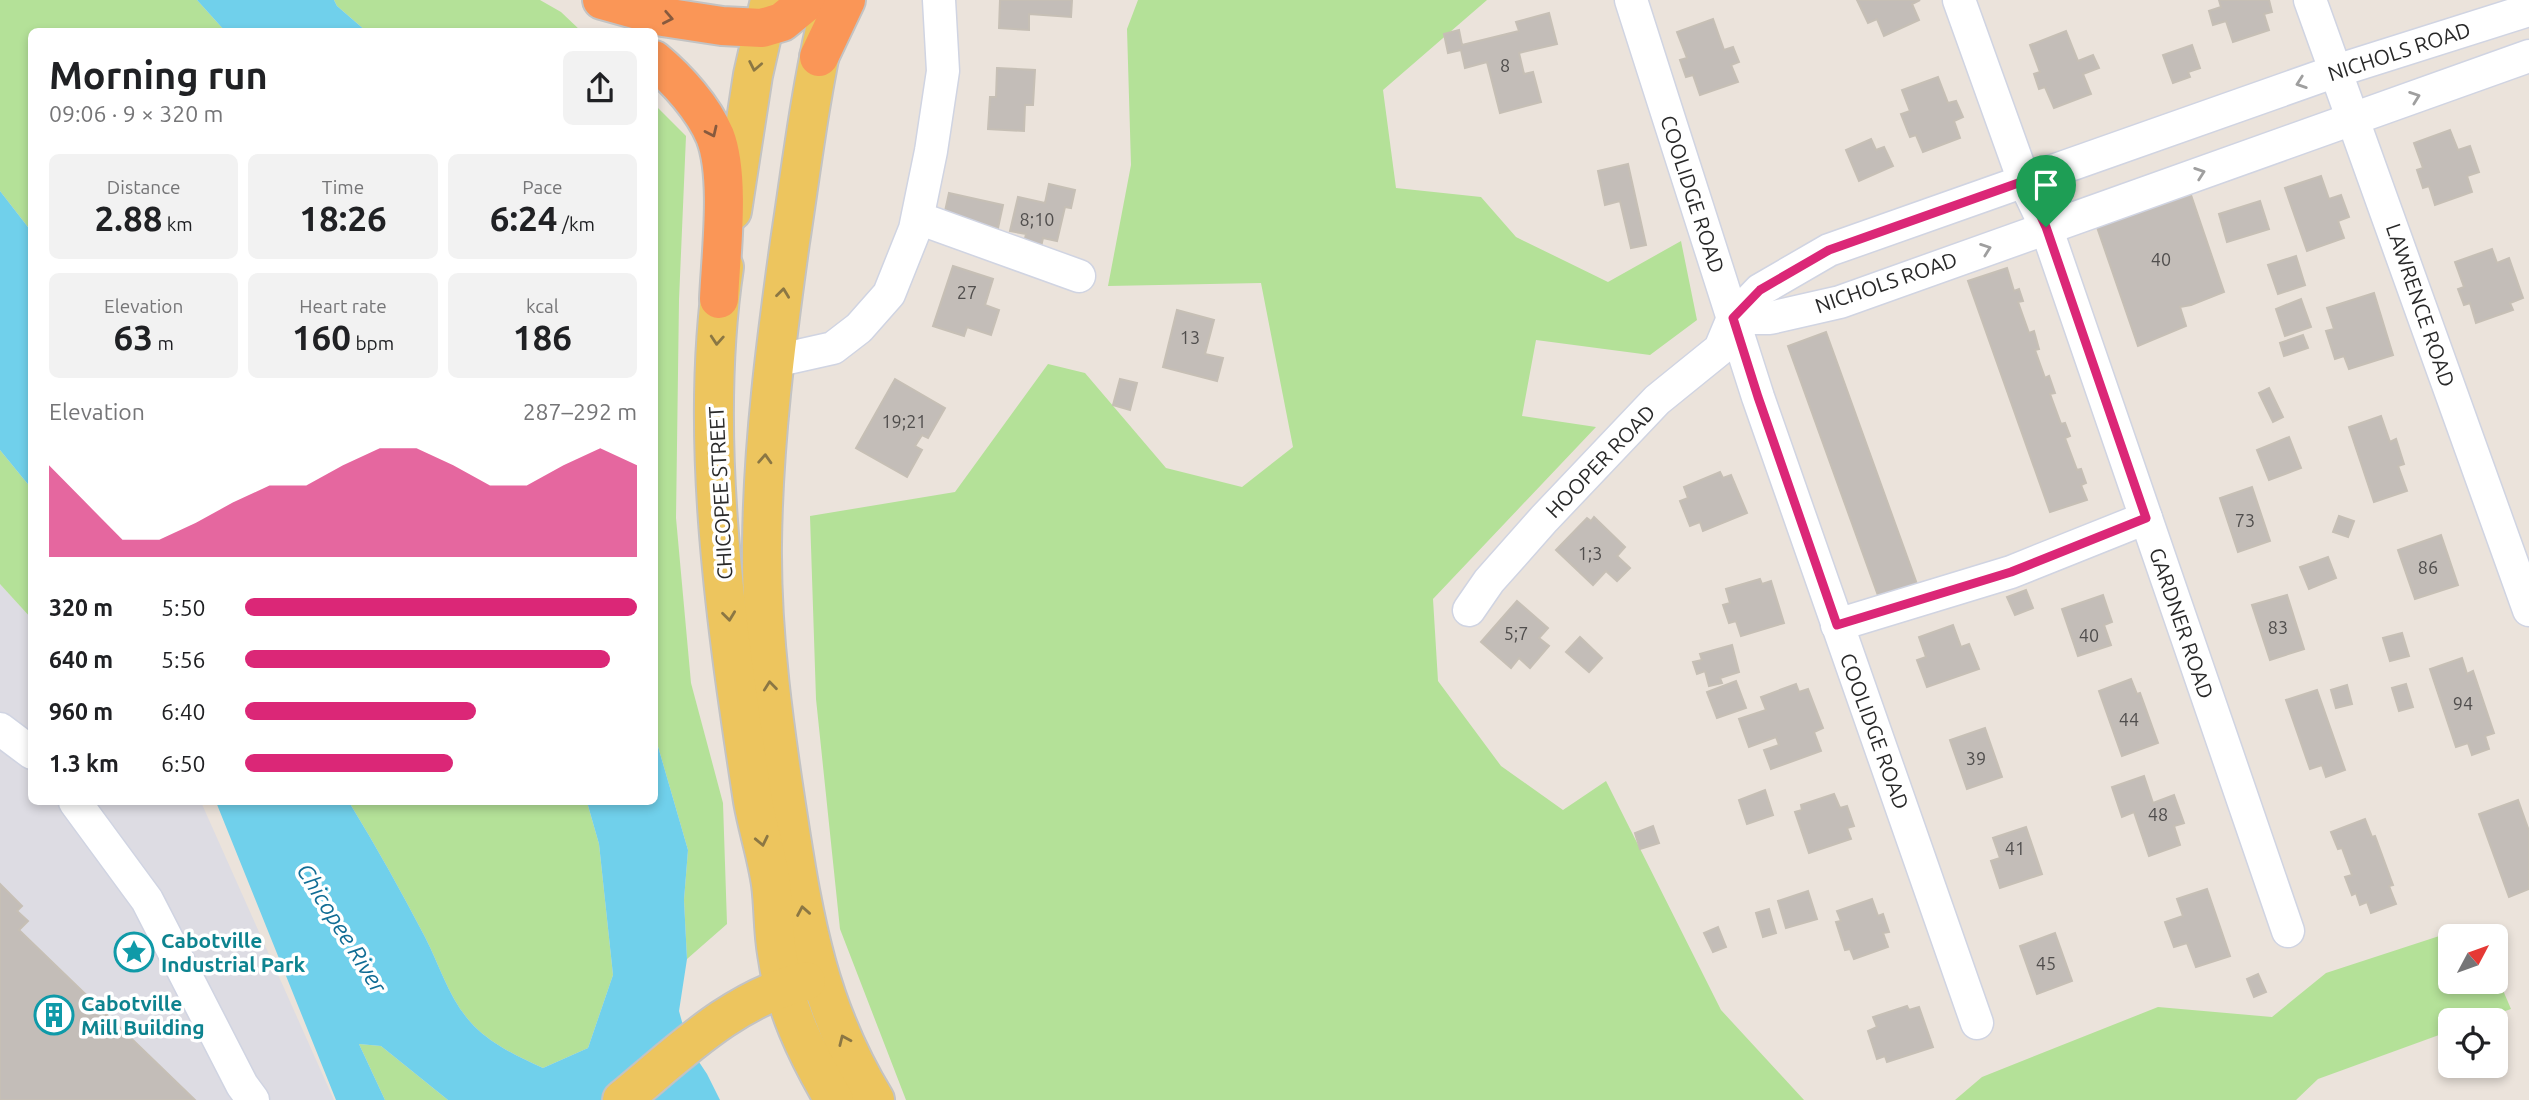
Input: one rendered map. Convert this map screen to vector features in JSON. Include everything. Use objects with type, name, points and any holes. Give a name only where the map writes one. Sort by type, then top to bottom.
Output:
[{"type":"highway","points":[[572,0],[610,28]]},
{"type":"highway","points":[[602,0],[663,17],[722,26],[766,14],[782,22],[809,0]]},
{"type":"highway","points":[[819,57],[846,0]]},
{"type":"highway","points":[[658,64],[693,101],[716,138],[723,174],[719,299]]},
{"type":"main road","name":"CHICOPEE STREET","points":[[801,982],[804,919],[777,748],[766,647],[762,545],[765,453],[775,361],[804,149],[831,0]]},
{"type":"main road","name":"CHICOPEE STREET","points":[[766,14],[719,299],[714,431],[717,505],[743,729],[754,804],[771,884],[777,954],[801,982]]},
{"type":"main road","points":[[622,1100],[734,1011],[801,982]]},
{"type":"main road","points":[[801,982],[803,1044],[834,1100]]},
{"type":"main road","points":[[801,982],[848,1048],[875,1100]]},
{"type":"street","points":[[775,361],[832,348],[859,328],[889,294],[918,218],[932,151],[943,71],[939,0]]},
{"type":"street","name":"COOLIDGE ROAD","points":[[1630,0],[1758,397],[1978,1023]]},
{"type":"street","name":"GARDNER ROAD","points":[[1959,0],[2024,181],[2046,227],[2288,931]]},
{"type":"street","name":"LAWRENCE ROAD","points":[[2310,0],[2529,610]]},
{"type":"street","name":"NICHOLS ROAD","points":[[1733,318],[1760,290],[1829,250],[2336,71],[2529,10]]},
{"type":"street","name":"NICHOLS ROAD","points":[[1733,318],[1770,318],[1840,302],[2529,55]]},
{"type":"street","points":[[918,218],[1079,276]]},
{"type":"street","name":"HOOPER ROAD","points":[[1468,610],[1489,581],[1544,519],[1657,400],[1720,349],[1733,318]]},
{"type":"street","points":[[1837,625],[2011,572],[2146,518]]},
{"type":"street","points":[[0,729],[28,751]]},
{"type":"street","points":[[77,805],[148,900],[242,1086],[253,1100]]},
{"type":"shaded area","name":"Cabotville Industrial Park","points":[[0,584],[28,615],[28,805],[202,805],[334,1100],[0,1100]]},
{"type":"green space","points":[[0,0],[197,0],[222,28],[28,28],[28,227],[0,191]]},
{"type":"green space","points":[[334,0],[540,0],[561,12],[578,28],[363,28],[337,6]]},
{"type":"green space","points":[[1138,0],[1487,0],[1383,90],[1396,188],[1481,197],[1516,237],[1608,282],[1681,241],[1697,320],[1650,355],[1536,340],[1522,416],[1596,427],[1433,599],[1438,681],[1501,766],[1563,810],[1606,781],[1721,1010],[1804,1100],[906,1100],[840,929],[816,699],[810,516],[955,492],[1048,364],[1085,373],[1166,468],[1242,487],[1293,447],[1261,283],[1108,286],[1131,165],[1127,29]]},
{"type":"green space","points":[[658,108],[686,136],[679,300],[676,518],[691,683],[723,803],[727,924],[687,959],[684,900],[688,850],[658,746]]},
{"type":"green space","points":[[0,450],[28,484],[28,615],[0,584]]},
{"type":"green space","points":[[351,805],[588,805],[599,844],[613,975],[588,1048],[543,1068],[481,1033],[465,1016],[452,995],[431,949]]},
{"type":"green space","points":[[2438,936],[2438,994],[2505,994],[2511,1009],[2438,1008],[2438,1035],[2318,1079],[2296,1100],[1955,1100],[1982,1077],[2158,1007],[2272,1017],[2326,973]]},
{"type":"green space","points":[[359,1044],[381,1046],[448,1100],[385,1100]]},
{"type":"water","points":[[197,0],[334,0],[337,6],[363,28],[222,28]]},
{"type":"water","points":[[0,191],[28,227],[28,484],[0,450]]},
{"type":"water","name":"Chicopee River","points":[[658,746],[688,850],[684,900],[687,959],[679,1011],[689,1047],[720,1100],[448,1100],[381,1046],[359,1044],[385,1100],[336,1100],[217,805],[351,805],[407,903],[465,1016],[481,1033],[498,1045],[543,1068],[588,1048],[613,975],[599,844],[588,805],[658,805]]},
{"type":"building","points":[[1000,0],[1072,0],[1071,17],[1029,14],[1029,30],[999,28]]},
{"type":"building","points":[[1857,0],[1920,0],[1912,4],[1919,20],[1884,36],[1877,19],[1868,23]]},
{"type":"building","points":[[2219,0],[2269,0],[2272,12],[2264,14],[2269,30],[2233,42],[2226,21],[2213,25],[2209,11],[2221,7]]},
{"type":"building","points":[[1549,13],[1557,44],[1519,53],[1524,74],[1533,72],[1541,102],[1500,113],[1487,62],[1465,68],[1461,50],[1448,53],[1444,34],[1459,30],[1462,45],[1519,31],[1516,22]]},
{"type":"building","points":[[1713,19],[1724,50],[1733,47],[1739,62],[1731,65],[1738,82],[1700,95],[1693,75],[1686,77],[1680,60],[1687,58],[1677,32]]},
{"type":"building","points":[[2066,31],[2078,61],[2093,55],[2099,68],[2083,74],[2091,94],[2054,108],[2045,87],[2039,89],[2034,74],[2040,72],[2030,45]]},
{"type":"building","points":[[2192,45],[2200,68],[2188,72],[2190,77],[2173,83],[2163,55]]},
{"type":"building","points":[[997,68],[1035,70],[1033,105],[1025,105],[1024,131],[988,129],[990,97],[996,97]]},
{"type":"building","points":[[1938,77],[1948,103],[1956,101],[1963,117],[1954,121],[1960,138],[1923,152],[1916,135],[1910,137],[1901,114],[1910,111],[1902,90]]},
{"type":"building","points":[[2450,130],[2458,150],[2470,146],[2479,172],[2467,176],[2472,192],[2435,205],[2429,186],[2423,188],[2417,170],[2423,168],[2414,143]]},
{"type":"building","points":[[1871,139],[1876,150],[1884,147],[1893,166],[1859,181],[1846,150]]},
{"type":"building","points":[[1628,164],[1646,245],[1631,248],[1620,201],[1605,205],[1598,171]]},
{"type":"building","points":[[2321,176],[2329,199],[2341,195],[2349,217],[2338,221],[2344,238],[2307,251],[2285,188]]},
{"type":"building","points":[[1049,184],[1075,190],[1071,208],[1065,207],[1057,241],[1043,238],[1041,247],[1024,243],[1026,234],[1010,231],[1018,197],[1045,203]]},
{"type":"building","points":[[949,193],[1003,205],[998,228],[944,216]]},
{"type":"building","points":[[2191,195],[2224,292],[2180,307],[2186,326],[2138,346],[2097,227]]},
{"type":"building","points":[[2260,201],[2269,229],[2227,242],[2219,214]]},
{"type":"building","points":[[2492,249],[2497,263],[2509,258],[2523,298],[2510,303],[2513,310],[2476,323],[2470,303],[2464,305],[2458,289],[2464,287],[2455,262]]},
{"type":"building","points":[[2296,256],[2305,285],[2278,294],[2268,265]]},
{"type":"building","points":[[953,266],[993,279],[985,305],[999,310],[991,335],[967,327],[964,336],[933,326]]},
{"type":"building","points":[[2007,268],[2014,291],[2019,289],[2023,301],[2018,302],[2029,333],[2034,331],[2039,349],[2035,350],[2045,378],[2049,376],[2055,393],[2050,394],[2061,424],[2065,423],[2070,436],[2065,438],[2077,470],[2081,469],[2086,483],[2081,485],[2087,500],[2050,512],[1968,281]]},
{"type":"building","points":[[2374,293],[2393,355],[2349,369],[2344,356],[2335,359],[2326,331],[2334,329],[2327,308]]},
{"type":"building","points":[[2301,299],[2311,327],[2285,336],[2276,309]]},
{"type":"building","points":[[1177,310],[1214,320],[1205,354],[1223,358],[1217,381],[1163,367]]},
{"type":"building","points":[[1826,332],[1918,587],[1880,601],[1788,346]]},
{"type":"building","points":[[2303,335],[2308,348],[2284,356],[2280,343]]},
{"type":"building","points":[[895,379],[945,408],[928,438],[922,435],[915,446],[922,450],[907,477],[856,448]]},
{"type":"building","points":[[1120,379],[1137,383],[1130,410],[1113,405]]},
{"type":"building","points":[[2269,388],[2283,417],[2273,422],[2259,393]]},
{"type":"building","points":[[2381,416],[2390,442],[2396,439],[2404,464],[2398,466],[2407,491],[2374,502],[2349,427]]},
{"type":"building","points":[[2289,437],[2301,468],[2269,480],[2257,450]]},
{"type":"building","points":[[1720,472],[1723,478],[1731,475],[1747,513],[1703,531],[1700,522],[1690,526],[1680,501],[1688,498],[1684,487]]},
{"type":"building","points":[[2252,487],[2270,541],[2238,552],[2220,498]]},
{"type":"building","points":[[2339,516],[2354,521],[2348,537],[2333,532]]},
{"type":"building","points":[[1594,517],[1625,547],[1617,556],[1630,568],[1617,581],[1606,571],[1593,585],[1556,550],[1587,518],[1591,521]]},
{"type":"building","points":[[2441,535],[2458,585],[2415,599],[2398,550]]},
{"type":"building","points":[[2328,557],[2336,578],[2309,589],[2300,567]]},
{"type":"building","points":[[1760,579],[1762,584],[1771,581],[1784,623],[1741,636],[1736,621],[1729,623],[1723,605],[1730,603],[1726,589]]},
{"type":"building","points":[[2026,590],[2033,608],[2015,615],[2007,597]]},
{"type":"building","points":[[2103,595],[2112,622],[2104,625],[2111,645],[2078,656],[2062,609]]},
{"type":"building","points":[[2287,595],[2304,649],[2270,660],[2252,605]]},
{"type":"building","points":[[1517,601],[1548,628],[1539,638],[1549,646],[1530,668],[1519,658],[1511,668],[1481,642]]},
{"type":"building","points":[[1953,625],[1961,647],[1969,644],[1979,669],[1927,687],[1917,660],[1926,657],[1919,637]]},
{"type":"building","points":[[2402,633],[2409,656],[2390,661],[2383,638]]},
{"type":"building","points":[[1580,637],[1602,658],[1589,672],[1566,652]]},
{"type":"building","points":[[1732,645],[1739,672],[1720,678],[1722,683],[1709,686],[1705,671],[1697,674],[1693,662],[1702,660],[1700,654]]},
{"type":"building","points":[[2462,658],[2467,674],[2473,671],[2494,733],[2485,736],[2489,749],[2472,755],[2468,743],[2456,747],[2430,669]]},
{"type":"building","points":[[2131,679],[2137,694],[2140,693],[2158,743],[2122,756],[2099,691]]},
{"type":"building","points":[[1736,681],[1746,708],[1717,718],[1707,692]]},
{"type":"building","points":[[1796,684],[1799,692],[1808,689],[1823,728],[1814,732],[1821,751],[1771,769],[1764,750],[1779,745],[1776,737],[1749,747],[1739,719],[1766,710],[1761,697]]},
{"type":"building","points":[[2406,684],[2413,707],[2399,711],[2392,688]]},
{"type":"building","points":[[2347,685],[2352,704],[2336,708],[2331,690]]},
{"type":"building","points":[[2317,690],[2345,770],[2326,777],[2322,765],[2310,769],[2286,700]]},
{"type":"building","points":[[1985,728],[2002,777],[1967,789],[1950,740]]},
{"type":"building","points":[[2144,776],[2153,803],[2174,795],[2184,823],[2174,826],[2180,845],[2149,856],[2134,812],[2122,817],[2112,787]]},
{"type":"building","points":[[1765,790],[1773,815],[1747,824],[1739,800]]},
{"type":"building","points":[[1834,794],[1840,808],[1847,806],[1854,826],[1847,828],[1851,839],[1809,853],[1795,812],[1802,810],[1801,805]]},
{"type":"building","points":[[2518,800],[2529,831],[2529,889],[2509,897],[2479,814]]},
{"type":"building","points":[[2365,819],[2372,837],[2375,836],[2393,885],[2389,886],[2396,904],[2371,913],[2367,902],[2360,905],[2356,893],[2352,895],[2345,877],[2352,875],[2342,848],[2338,849],[2331,832]]},
{"type":"building","points":[[1653,826],[1659,843],[1640,849],[1635,833]]},
{"type":"building","points":[[2026,827],[2042,874],[2000,888],[1991,861],[2000,858],[1993,838]]},
{"type":"building","name":"Cabotville Mill Building","points":[[0,884],[22,906],[17,911],[28,921],[19,930],[195,1100],[0,1100]]},
{"type":"building","points":[[2207,889],[2230,956],[2196,967],[2187,943],[2174,947],[2165,922],[2183,916],[2177,899]]},
{"type":"building","points":[[1808,891],[1817,919],[1786,928],[1778,901]]},
{"type":"building","points":[[1872,899],[1878,916],[1883,914],[1889,932],[1883,933],[1888,947],[1854,959],[1850,949],[1845,950],[1836,922],[1841,921],[1837,911]]},
{"type":"building","points":[[1769,909],[1776,933],[1763,937],[1756,913]]},
{"type":"building","points":[[1718,927],[1726,947],[1713,952],[1704,933]]},
{"type":"building","points":[[2055,933],[2072,981],[2037,994],[2020,946]]},
{"type":"building","points":[[2258,974],[2266,992],[2254,997],[2247,979]]},
{"type":"building","points":[[1907,1006],[1909,1010],[1919,1007],[1933,1047],[1887,1062],[1885,1056],[1877,1059],[1868,1031],[1877,1027],[1873,1017]]},
{"type":"place","name":"Cabotville Industrial Park","points":[[134,952]]},
{"type":"place","name":"Cabotville Mill Building","points":[[54,1015]]},
{"type":"route","points":[[2024,181],[2046,227],[2146,518],[2011,572],[1837,625],[1733,318],[1760,290],[1829,250],[2024,181]]}]
